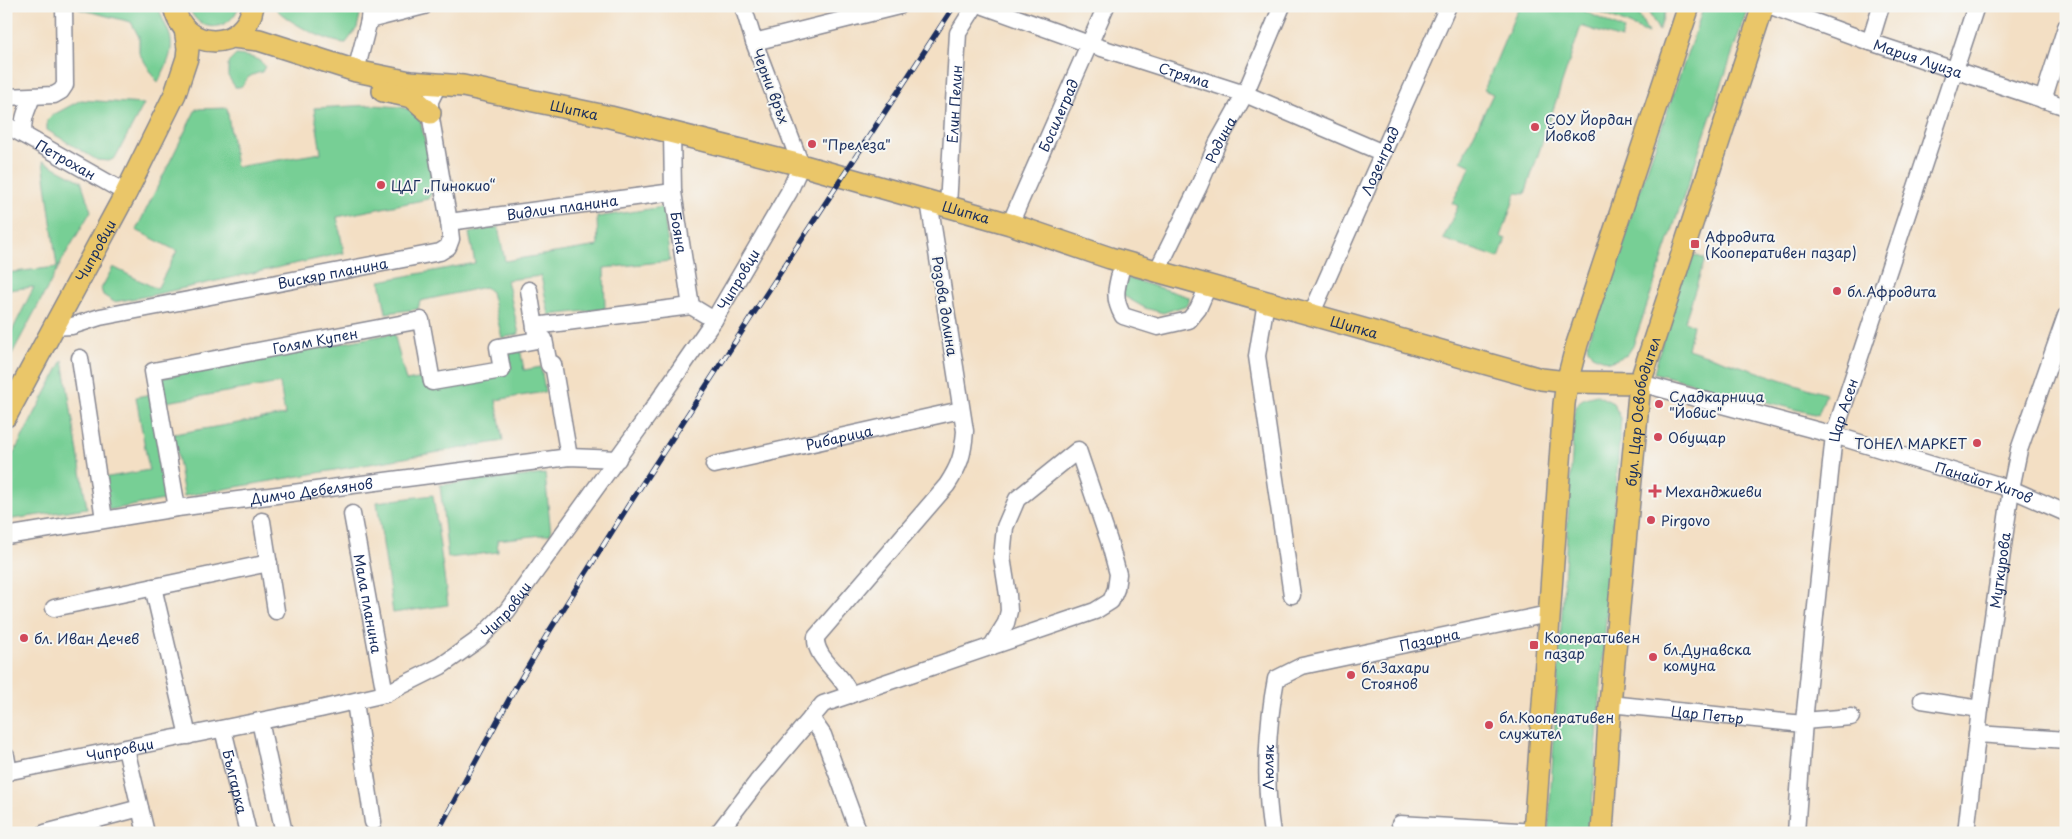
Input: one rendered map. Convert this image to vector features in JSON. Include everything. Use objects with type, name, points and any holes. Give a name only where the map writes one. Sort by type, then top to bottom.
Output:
[{"type":"main road","points":[[174,6],[178,19],[184,29]]},
{"type":"main road","name":"Шипка","points":[[224,39],[247,22],[254,6]]},
{"type":"main road","name":"Шипка","points":[[254,6],[264,25],[289,49]]},
{"type":"main road","points":[[1534,833],[1548,614],[1567,382],[1577,344],[1689,6]]},
{"type":"main road","name":"бул. Цар Освободител","points":[[1602,833],[1610,704],[1640,382],[1763,6]]},
{"type":"main road","name":"Шипка","points":[[184,29],[202,40],[249,37],[356,71],[410,82],[463,86],[610,117],[801,165],[1010,224],[1123,262],[1541,379],[1567,382],[1640,382]]},
{"type":"main road","name":"Чипровци","points":[[180,84],[188,48],[184,29]]},
{"type":"main road","name":"Чипровци","points":[[6,416],[126,193],[180,84],[201,56],[224,39]]},
{"type":"main road","points":[[320,60],[333,74],[344,80],[412,97],[430,113]]},
{"type":"street","points":[[6,98],[54,95],[62,92],[65,85],[64,6]]},
{"type":"street","points":[[356,71],[369,13],[424,6]]},
{"type":"street","name":"Черни връх","points":[[743,6],[754,42],[801,165]]},
{"type":"street","points":[[754,42],[899,6]]},
{"type":"street","name":"Елин Пелин","points":[[938,204],[958,32],[975,6]]},
{"type":"street","name":"Стряма","points":[[984,6],[1089,44],[1245,94],[1382,153]]},
{"type":"street","name":"Босилеград","points":[[1010,224],[1106,6]]},
{"type":"street","name":"Родина","points":[[1157,271],[1199,186],[1217,144],[1245,94],[1282,6]]},
{"type":"street","name":"Лозенград","points":[[1311,315],[1448,6]]},
{"type":"street","name":"Мария Луиза","points":[[1770,6],[1870,42],[2066,107]]},
{"type":"street","points":[[1870,42],[1881,6]]},
{"type":"street","name":"Цар Асен","points":[[1796,833],[1803,722],[1834,435],[1976,6]]},
{"type":"street","points":[[2043,100],[2066,27]]},
{"type":"street","name":"Вискяр планина","points":[[52,328],[72,326],[100,318],[440,252],[448,247],[451,239],[449,222],[430,113],[432,93],[438,85]]},
{"type":"street","points":[[24,135],[24,116],[32,97]]},
{"type":"street","name":"Петрохан","points":[[6,125],[126,193]]},
{"type":"street","name":"Бояна","points":[[672,132],[673,192],[691,306]]},
{"type":"street","name":"Чипровци","points":[[7,766],[126,749],[355,702],[384,694],[441,666],[479,640],[507,612],[618,460],[714,320],[789,192],[801,165]]},
{"type":"street","name":"Видлич планина","points":[[449,222],[673,192]]},
{"type":"street","name":"Розова долина","points":[[850,695],[846,684],[819,653],[815,644],[816,637],[947,485],[959,467],[964,452],[965,431],[938,204]]},
{"type":"street","points":[[1123,262],[1117,287],[1116,303],[1123,316],[1158,326],[1189,320],[1198,308],[1208,286]]},
{"type":"street","points":[[528,290],[536,333],[544,339],[548,365],[553,364],[569,457]]},
{"type":"street","points":[[1266,302],[1257,356],[1292,595]]},
{"type":"street","points":[[536,333],[691,306],[714,320]]},
{"type":"street","name":"Муткурова","points":[[1966,833],[1980,708],[2011,489],[2019,450],[2066,316]]},
{"type":"street","name":"Голям Купен","points":[[177,508],[153,371],[421,320],[432,382],[502,370],[498,347],[536,333]]},
{"type":"street","points":[[80,358],[104,518]]},
{"type":"street","name":"Панайот Хитов","points":[[1640,382],[1834,435],[2011,489],[2066,513]]},
{"type":"street","name":"Рибарица","points":[[714,464],[962,410]]},
{"type":"street","points":[[718,833],[823,704],[991,647],[1095,611],[1111,601],[1116,589],[1118,574],[1109,541],[1078,450],[1016,499],[1005,527],[1002,557],[1009,611],[1006,623],[991,647]]},
{"type":"street","name":"Димчо Дебелянов","points":[[6,536],[104,518],[569,457],[618,460]]},
{"type":"street","name":"Мала планина","points":[[352,514],[384,694]]},
{"type":"street","points":[[262,521],[276,611]]},
{"type":"street","points":[[54,608],[269,563]]},
{"type":"street","points":[[153,587],[188,736]]},
{"type":"street","name":"Пазарна","points":[[1272,700],[1276,679],[1302,666],[1548,614]]},
{"type":"street","name":"Люляк","points":[[1272,700],[1267,807],[1272,833]]},
{"type":"street","points":[[1922,700],[1980,708]]},
{"type":"street","points":[[355,702],[373,822]]},
{"type":"street","name":"Цар Петър","points":[[1610,704],[1803,722],[1851,717]]},
{"type":"street","points":[[811,718],[823,735],[859,833]]},
{"type":"street","points":[[260,721],[284,833]]},
{"type":"street","name":"Българка","points":[[223,729],[248,833]]},
{"type":"street","points":[[1977,734],[2066,740]]},
{"type":"street","points":[[126,749],[146,833]]},
{"type":"street","points":[[45,833],[140,808]]},
{"type":"street","points":[[1400,824],[1534,833]]},
{"type":"green space","points":[[78,6],[159,6],[170,36],[171,49],[158,83],[139,53],[139,37],[131,22],[79,9]]},
{"type":"green space","points":[[189,6],[239,6],[235,15],[228,21],[213,27],[198,22]]},
{"type":"green space","points":[[274,6],[362,6],[357,28],[346,43],[329,39],[307,30],[287,18]]},
{"type":"green space","points":[[1519,6],[1574,6],[1624,30],[1621,39],[1581,26],[1525,194],[1516,193],[1501,237],[1506,239],[1499,258],[1443,239],[1458,206],[1452,203],[1471,166],[1461,161],[1493,94],[1484,90]]},
{"type":"green space","points":[[1585,6],[1635,6],[1648,33]]},
{"type":"green space","points":[[1645,6],[1667,6],[1659,31]]},
{"type":"green space","points":[[1704,6],[1748,7],[1633,346],[1627,355],[1610,362],[1592,355],[1587,346]]},
{"type":"green space","points":[[236,55],[256,59],[265,66],[262,72],[249,77],[242,86],[238,87],[235,87],[228,76],[228,63]]},
{"type":"green space","points":[[81,100],[144,104],[115,158],[109,161],[97,160],[47,130],[47,120],[51,116]]},
{"type":"green space","points":[[373,105],[400,107],[416,111],[420,119],[435,187],[428,199],[337,217],[344,253],[114,302],[103,295],[101,289],[113,267],[157,289],[177,251],[136,230],[196,109],[227,108],[236,167],[321,153],[314,108]]},
{"type":"green space","points":[[43,161],[81,181],[91,211],[6,365],[6,343],[34,287],[6,290],[6,273],[57,267]]},
{"type":"green space","points":[[663,207],[670,261],[604,268],[605,309],[549,315],[541,276],[507,280],[519,334],[502,338],[491,292],[485,287],[420,301],[418,309],[386,313],[380,281],[475,263],[469,233],[498,227],[505,261],[598,246],[597,217]]},
{"type":"green space","points":[[1686,252],[1705,259],[1685,321],[1693,325],[1688,349],[1826,394],[1818,415],[1654,373]]},
{"type":"green space","points":[[1128,278],[1189,297],[1189,302],[1187,305],[1163,313],[1145,308],[1122,295]]},
{"type":"green space","points":[[394,333],[406,381],[506,364],[504,351],[520,348],[524,370],[541,367],[545,392],[496,400],[503,441],[184,496],[174,434],[285,415],[280,383],[166,402],[161,378]]},
{"type":"green space","points":[[63,360],[87,508],[6,520],[6,468]]},
{"type":"green space","points":[[151,394],[169,499],[109,510],[103,478],[149,470],[136,397]]},
{"type":"green space","points":[[1597,395],[1613,403],[1621,418],[1590,833],[1548,833],[1575,407],[1587,397]]},
{"type":"green space","points":[[545,474],[551,534],[497,540],[498,552],[448,558],[440,485]]},
{"type":"green space","points":[[433,495],[448,605],[393,613],[377,502]]},
{"type":"railway","points":[[437,833],[513,692],[550,630],[628,506],[954,6]]},
{"type":"place","name":"СОУ Йордан Йовков","points":[[1535,127]]},
{"type":"place","name":"\"Прелеза\"","points":[[812,144]]},
{"type":"place","name":"ЦДГ „Пинокио“","points":[[381,185]]},
{"type":"place","name":"Афродита (Кооперативен пазар)","points":[[1695,244]]},
{"type":"place","name":"бл.Афродита","points":[[1837,291]]},
{"type":"place","name":"Сладкарница \"Йовис\"","points":[[1659,404]]},
{"type":"place","name":"Обущар","points":[[1658,437]]},
{"type":"place","name":"ТОНЕЛ МАРКЕТ","points":[[1977,443]]},
{"type":"place","name":"Механджиеви","points":[[1655,491]]},
{"type":"place","name":"Pirgovo","points":[[1651,520]]},
{"type":"place","name":"бл. Иван Дечев","points":[[24,638]]},
{"type":"place","name":"Кооперативен пазар","points":[[1534,645]]},
{"type":"place","name":"бл.Дунавска комуна","points":[[1653,657]]},
{"type":"place","name":"бл.Захари Стоянов","points":[[1351,675]]},
{"type":"place","name":"бл.Кооперативен служител","points":[[1489,725]]}]
